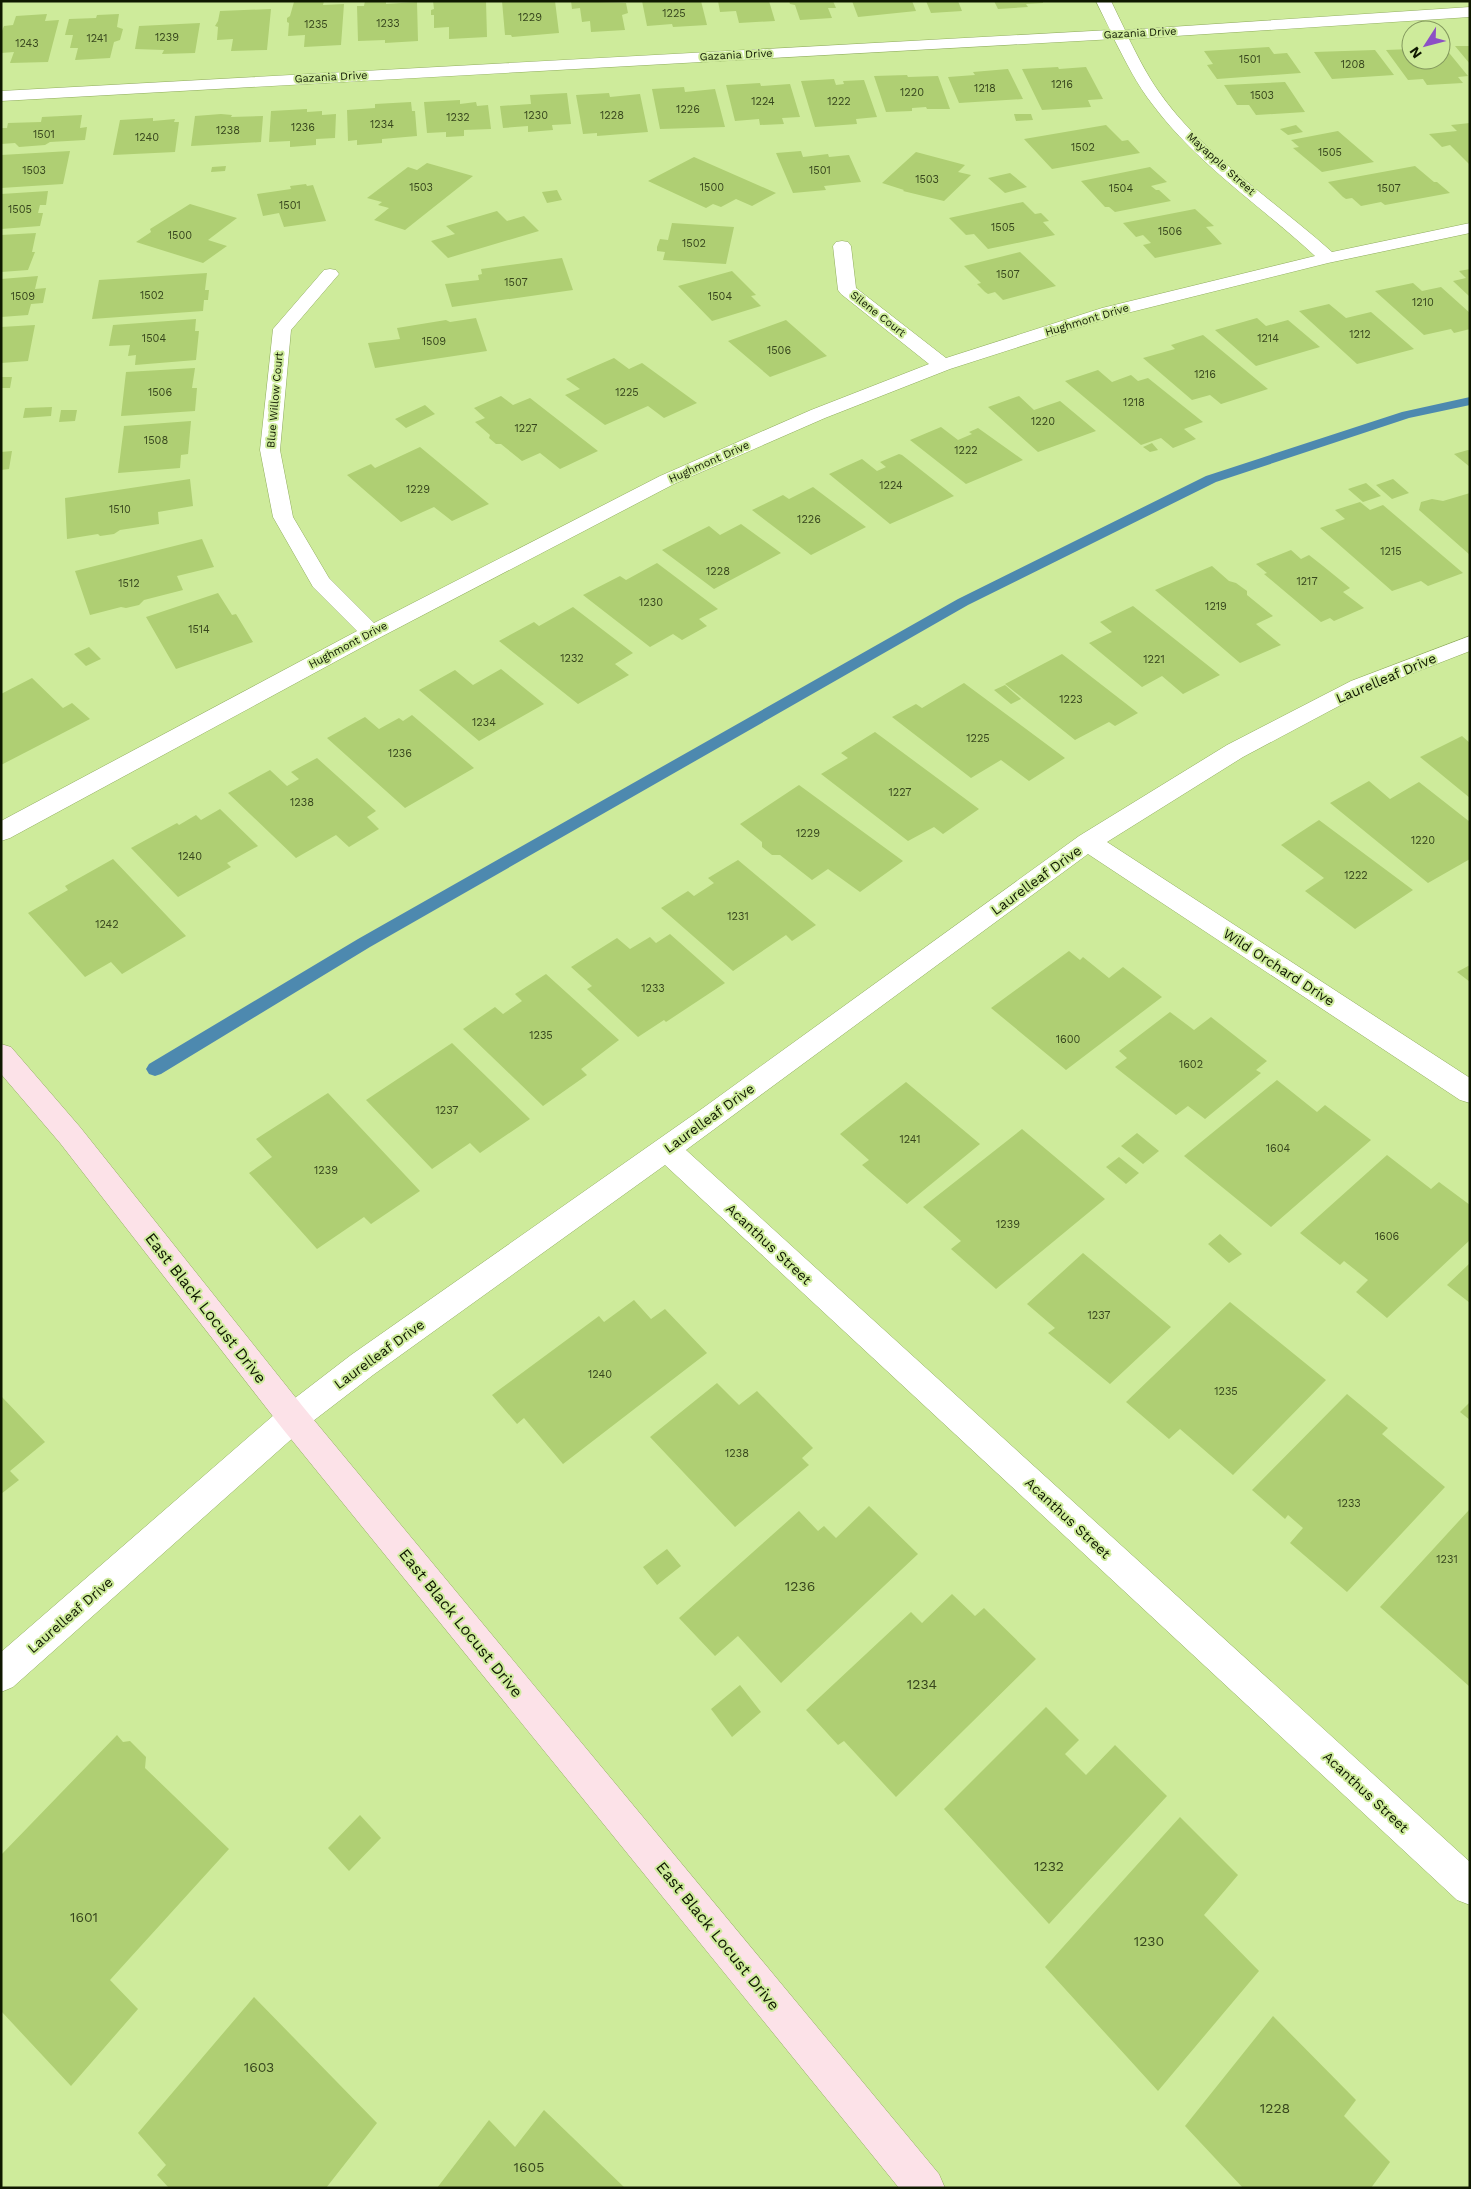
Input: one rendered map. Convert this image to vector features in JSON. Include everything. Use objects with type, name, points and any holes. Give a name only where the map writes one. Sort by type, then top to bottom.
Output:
[{"type":"street","name":"Mayapple Street","points":[[1103,1],[1159,104],[1198,146],[1328,258]]},
{"type":"street","name":"Gazania Drive","points":[[1,96],[1120,34],[1470,12]]},
{"type":"street","name":"Hughmont Drive","points":[[1,832],[370,633],[666,480],[818,414],[943,365],[1109,312],[1328,258],[1470,228]]},
{"type":"street","name":"Silene Court","points":[[842,246],[847,290],[943,365]]},
{"type":"street","name":"Blue Willow Court","points":[[330,274],[282,329],[270,450],[283,517],[321,582],[370,633]]},
{"type":"street","name":"Laurelleaf Drive","points":[[1,1675],[293,1418],[362,1366],[666,1149],[1088,842],[1244,746],[1359,686],[1470,643]]},
{"type":"street","name":"Wild Orchard Drive","points":[[1088,842],[1470,1092]]},
{"type":"street","name":"East Black Locust Drive","points":[[1,1055],[70,1135],[293,1418],[925,2188]]},
{"type":"street","name":"Acanthus Street","points":[[666,1149],[1470,1887]]},
{"type":"building","points":[[324,1],[323,5],[344,4],[341,45],[304,47],[305,35],[288,36],[289,23],[287,18],[290,16],[294,2]]},
{"type":"building","points":[[365,1],[386,1],[386,4],[417,2],[418,41],[385,43],[385,40],[358,41],[357,6],[364,6]]},
{"type":"building","points":[[433,1],[486,1],[487,37],[449,39],[449,27],[434,28],[434,15],[431,15],[431,10],[434,9]]},
{"type":"building","points":[[502,1],[555,1],[559,33],[512,37],[511,35],[505,35]]},
{"type":"building","points":[[571,1],[626,3],[628,13],[622,15],[625,30],[591,32],[590,21],[582,22],[580,8],[572,9]]},
{"type":"building","points":[[642,1],[701,1],[707,25],[673,27],[672,24],[647,26]]},
{"type":"building","points":[[718,1],[769,1],[775,21],[739,23],[736,11],[720,12]]},
{"type":"building","points":[[789,1],[833,1],[836,8],[828,8],[832,18],[800,20],[795,5],[790,4]]},
{"type":"building","points":[[852,1],[912,1],[916,11],[858,17]]},
{"type":"building","points":[[926,1],[958,1],[962,11],[931,13]]},
{"type":"building","points":[[994,1],[1043,1],[1043,3],[1026,4],[1028,7],[998,9]]},
{"type":"building","points":[[271,9],[267,50],[231,51],[233,39],[217,40],[218,27],[215,26],[220,11]]},
{"type":"building","points":[[47,14],[45,21],[59,20],[48,62],[10,63],[14,52],[1,53],[1,33],[4,26],[13,25],[16,16]]},
{"type":"building","points":[[119,14],[117,27],[123,29],[120,40],[114,42],[110,58],[75,60],[78,48],[70,48],[73,35],[65,35],[69,19],[96,18],[97,15]]},
{"type":"building","points":[[200,23],[195,53],[162,54],[164,50],[135,49],[139,26]]},
{"type":"building","points":[[1455,46],[1470,46],[1470,64]]},
{"type":"building","points":[[1269,47],[1274,54],[1287,53],[1301,73],[1217,79],[1207,65],[1213,64],[1204,51]]},
{"type":"building","points":[[1401,49],[1401,70],[1451,70],[1451,55],[1468,76],[1458,77],[1463,83],[1427,85],[1423,79],[1408,80],[1386,50]]},
{"type":"building","points":[[1375,50],[1394,75],[1332,79],[1314,52]]},
{"type":"building","points":[[1058,67],[1059,69],[1086,67],[1103,99],[1088,100],[1091,107],[1042,110],[1022,69]]},
{"type":"building","points":[[1008,69],[1023,99],[959,103],[948,77],[975,75],[973,72]]},
{"type":"building","points":[[907,75],[908,77],[938,76],[950,109],[927,109],[926,107],[912,108],[912,111],[886,112],[874,76]]},
{"type":"building","points":[[834,79],[836,85],[844,84],[843,81],[864,80],[877,117],[856,119],[857,124],[815,127],[801,81]]},
{"type":"building","points":[[1285,82],[1305,112],[1256,115],[1249,105],[1237,105],[1224,85]]},
{"type":"building","points":[[760,83],[761,86],[790,84],[800,117],[782,118],[784,124],[760,125],[759,119],[735,121],[726,85]]},
{"type":"building","points":[[684,87],[685,92],[715,89],[725,127],[660,129],[652,89]]},
{"type":"building","points":[[567,93],[571,124],[552,125],[553,130],[528,132],[528,126],[503,128],[500,106],[531,104],[530,95]]},
{"type":"building","points":[[609,93],[610,97],[640,94],[648,132],[597,136],[597,133],[583,134],[576,95]]},
{"type":"building","points":[[460,100],[460,104],[476,102],[477,106],[488,105],[491,129],[464,130],[464,136],[446,137],[446,132],[427,133],[424,102]]},
{"type":"building","points":[[411,102],[412,111],[415,111],[417,136],[382,139],[382,143],[357,145],[357,140],[348,141],[347,110],[375,108],[375,104]]},
{"type":"building","points":[[307,109],[307,112],[322,111],[322,115],[336,114],[335,138],[316,139],[316,145],[290,147],[290,141],[269,142],[271,111]]},
{"type":"building","points":[[1014,114],[1031,114],[1033,120],[1016,121]]},
{"type":"building","points":[[82,115],[80,128],[87,127],[85,140],[50,142],[45,145],[19,147],[15,143],[1,144],[1,128],[7,128],[8,123],[41,122],[42,117]]},
{"type":"building","points":[[232,115],[231,117],[263,116],[261,142],[191,146],[195,116]]},
{"type":"building","points":[[153,118],[153,121],[175,119],[174,122],[179,122],[175,152],[113,155],[120,120]]},
{"type":"building","points":[[1470,123],[1470,165],[1450,145],[1442,147],[1429,134],[1457,131],[1451,125]]},
{"type":"building","points":[[1106,125],[1122,141],[1128,140],[1140,153],[1052,169],[1024,139]]},
{"type":"building","points":[[1296,125],[1303,132],[1288,135],[1280,129]]},
{"type":"building","points":[[1338,131],[1374,162],[1322,172],[1293,148],[1299,147],[1291,140]]},
{"type":"building","points":[[70,151],[63,184],[1,188],[1,155]]},
{"type":"building","points":[[801,151],[803,157],[828,154],[829,157],[849,155],[861,182],[824,186],[826,190],[793,193],[776,153]]},
{"type":"building","points":[[916,152],[965,165],[958,172],[971,175],[944,201],[903,191],[882,183]]},
{"type":"building","points":[[694,157],[776,193],[752,206],[736,199],[721,207],[713,204],[706,208],[648,181]]},
{"type":"building","points":[[427,163],[473,176],[405,230],[374,220],[389,208],[378,205],[382,202],[367,198],[408,167],[417,170]]},
{"type":"building","points":[[226,166],[225,171],[211,172],[212,167]]},
{"type":"building","points":[[1415,166],[1450,193],[1385,205],[1381,202],[1361,206],[1352,198],[1346,199],[1343,197],[1328,182]]},
{"type":"building","points":[[1150,167],[1167,182],[1151,186],[1159,190],[1171,201],[1115,212],[1109,207],[1105,207],[1081,181]]},
{"type":"building","points":[[1010,173],[1027,187],[1005,193],[988,178]]},
{"type":"building","points":[[306,184],[307,186],[313,185],[326,221],[284,227],[279,213],[263,216],[257,194],[291,189],[290,186]]},
{"type":"building","points":[[557,190],[562,200],[547,203],[542,192]]},
{"type":"building","points":[[48,191],[46,205],[40,205],[38,213],[43,213],[40,226],[1,229],[1,194]]},
{"type":"building","points":[[1023,202],[1035,214],[1041,213],[1049,221],[1043,222],[1055,235],[988,249],[974,234],[966,235],[949,218]]},
{"type":"building","points":[[190,204],[237,218],[208,240],[227,246],[203,263],[136,242],[151,232],[150,229]]},
{"type":"building","points":[[1195,209],[1214,226],[1206,227],[1222,244],[1155,258],[1143,245],[1151,243],[1143,235],[1136,237],[1123,223]]},
{"type":"building","points":[[497,211],[507,221],[524,216],[539,231],[448,258],[431,241],[455,234],[446,226]]},
{"type":"building","points":[[672,223],[734,227],[726,264],[663,260],[665,252],[657,251],[657,247],[660,239],[668,240]]},
{"type":"building","points":[[36,233],[32,252],[35,252],[28,270],[1,272],[1,235]]},
{"type":"building","points":[[1020,252],[1056,286],[1003,300],[995,292],[988,294],[985,292],[977,284],[981,283],[964,266]]},
{"type":"building","points":[[562,258],[573,290],[452,307],[445,284],[479,280],[478,275],[482,274],[481,269]]},
{"type":"building","points":[[1470,269],[1470,297],[1453,281],[1466,278],[1459,271]]},
{"type":"building","points":[[732,271],[756,295],[751,296],[761,306],[712,321],[678,286]]},
{"type":"building","points":[[207,273],[205,290],[209,290],[208,300],[204,300],[203,311],[92,319],[99,280]]},
{"type":"building","points":[[38,276],[35,289],[46,288],[43,303],[31,304],[28,315],[1,317],[1,279]]},
{"type":"building","points":[[1413,283],[1422,291],[1441,287],[1470,313],[1470,329],[1454,333],[1451,329],[1424,335],[1375,291]]},
{"type":"building","points":[[1329,304],[1346,318],[1371,312],[1414,349],[1357,364],[1299,311]]},
{"type":"building","points":[[476,318],[487,351],[375,368],[368,343],[400,339],[397,328],[446,320],[450,322]]},
{"type":"building","points":[[1257,318],[1266,326],[1288,320],[1320,347],[1256,366],[1215,330]]},
{"type":"building","points":[[196,319],[195,331],[199,331],[196,360],[135,365],[136,355],[128,356],[130,345],[109,346],[113,325]]},
{"type":"building","points":[[786,320],[827,356],[770,377],[728,341]]},
{"type":"building","points":[[35,325],[28,361],[1,363],[1,327]]},
{"type":"building","points":[[1203,335],[1268,389],[1221,404],[1210,395],[1192,400],[1143,358],[1175,349],[1171,345]]},
{"type":"building","points":[[614,358],[629,369],[642,363],[697,403],[664,418],[648,406],[605,425],[565,395],[580,389],[566,379]]},
{"type":"building","points":[[195,368],[192,388],[197,388],[195,411],[121,416],[126,372]]},
{"type":"building","points":[[1098,370],[1112,382],[1131,375],[1138,381],[1148,378],[1203,422],[1184,429],[1196,439],[1173,448],[1161,438],[1141,445],[1065,381]]},
{"type":"building","points":[[1,377],[12,377],[10,388],[1,388]]},
{"type":"building","points":[[501,396],[513,405],[530,398],[598,451],[560,469],[540,453],[522,461],[501,444],[496,444],[489,438],[490,435],[475,422],[485,418],[474,408]]},
{"type":"building","points":[[1019,396],[1034,410],[1060,401],[1096,431],[1038,452],[988,407]]},
{"type":"building","points":[[425,405],[435,414],[406,428],[395,419]]},
{"type":"building","points":[[52,407],[51,416],[23,418],[25,408]]},
{"type":"building","points":[[61,410],[77,410],[75,421],[59,422]]},
{"type":"building","points":[[191,421],[188,454],[181,455],[180,468],[118,473],[124,426]]},
{"type":"building","points":[[941,427],[958,440],[972,434],[969,432],[978,428],[1023,460],[966,484],[910,440]]},
{"type":"building","points":[[1152,443],[1158,450],[1150,452],[1143,447]]},
{"type":"building","points":[[420,447],[489,504],[452,521],[434,507],[401,522],[347,475],[371,464],[375,468]]},
{"type":"building","points":[[12,451],[9,469],[1,470],[1,452]]},
{"type":"building","points":[[1470,451],[1470,467],[1454,454]]},
{"type":"building","points":[[899,454],[954,496],[890,524],[829,474],[862,459],[877,471],[886,467],[880,462]]},
{"type":"building","points":[[190,479],[193,506],[158,512],[159,524],[120,530],[114,534],[100,536],[98,534],[67,539],[65,498]]},
{"type":"building","points":[[1393,479],[1409,493],[1392,499],[1376,485]]},
{"type":"building","points":[[1366,483],[1381,496],[1363,502],[1348,489]]},
{"type":"building","points":[[813,487],[866,527],[811,555],[752,510],[783,495],[789,499]]},
{"type":"building","points":[[1470,493],[1470,555],[1419,510],[1421,502],[1432,499],[1443,501]]},
{"type":"building","points":[[1360,502],[1370,510],[1383,505],[1463,573],[1428,586],[1421,581],[1392,591],[1320,528],[1345,519],[1335,510]]},
{"type":"building","points":[[741,524],[781,553],[714,589],[662,550],[709,526],[720,535]]},
{"type":"building","points":[[202,539],[214,567],[177,576],[183,590],[144,600],[139,605],[126,608],[121,607],[90,615],[75,571]]},
{"type":"building","points":[[1291,550],[1301,559],[1309,555],[1323,566],[1350,588],[1343,592],[1364,608],[1334,621],[1330,618],[1321,622],[1264,574],[1267,573],[1256,564]]},
{"type":"building","points":[[657,563],[718,609],[699,619],[707,626],[682,640],[673,634],[650,647],[583,595],[620,576],[626,580]]},
{"type":"building","points":[[1212,566],[1229,581],[1236,583],[1247,591],[1247,595],[1273,616],[1256,624],[1281,645],[1240,663],[1155,590]]},
{"type":"building","points":[[218,593],[232,615],[236,614],[253,642],[176,669],[146,617]]},
{"type":"building","points":[[1133,606],[1220,675],[1183,694],[1162,676],[1142,687],[1089,643],[1112,632],[1100,622]]},
{"type":"building","points":[[573,607],[633,653],[615,664],[629,675],[578,704],[499,641],[534,622],[539,626]]},
{"type":"building","points":[[89,647],[101,659],[86,666],[74,654]]},
{"type":"building","points":[[1062,654],[1138,713],[1115,726],[1109,722],[1075,740],[1005,684]]},
{"type":"building","points":[[501,669],[544,704],[479,741],[419,690],[455,670],[473,685]]},
{"type":"building","points":[[32,678],[63,708],[72,703],[90,719],[1,765],[1,694]]},
{"type":"building","points":[[964,683],[1065,758],[1029,781],[1001,760],[971,778],[892,717],[916,704],[922,708]]},
{"type":"building","points":[[1005,685],[1021,699],[1011,704],[994,690]]},
{"type":"building","points":[[412,715],[474,768],[405,808],[327,738],[365,717],[379,729],[399,718],[403,721]]},
{"type":"building","points":[[875,732],[979,809],[943,834],[934,827],[908,841],[821,774],[848,758],[841,753]]},
{"type":"building","points":[[1462,736],[1470,743],[1470,798],[1420,757]]},
{"type":"building","points":[[317,758],[376,811],[367,817],[379,829],[349,847],[336,835],[296,858],[228,793],[270,770],[287,786],[299,779],[291,772]]},
{"type":"building","points":[[1369,781],[1390,799],[1419,782],[1470,822],[1470,859],[1428,883],[1330,803]]},
{"type":"building","points":[[799,785],[903,861],[860,892],[828,869],[812,880],[780,855],[772,855],[762,847],[762,842],[740,824]]},
{"type":"building","points":[[220,809],[258,846],[227,863],[231,867],[178,897],[131,848],[177,823],[179,825],[196,815],[201,820]]},
{"type":"building","points":[[1319,820],[1413,890],[1355,929],[1305,891],[1324,878],[1281,845]]},
{"type":"building","points":[[113,859],[186,936],[122,974],[111,962],[85,977],[28,913],[68,890],[65,886]]},
{"type":"building","points":[[738,860],[816,925],[792,941],[786,935],[733,971],[661,908],[688,891],[694,896],[714,883],[708,878]]},
{"type":"building","points":[[670,934],[725,983],[666,1022],[664,1020],[638,1037],[587,989],[592,986],[571,967],[617,938],[630,949],[650,937],[656,943]]},
{"type":"building","points":[[1069,951],[1080,960],[1083,957],[1109,978],[1123,967],[1162,997],[1066,1070],[991,1008]]},
{"type":"building","points":[[1470,965],[1470,982],[1457,972]]},
{"type":"building","points":[[546,974],[619,1040],[581,1069],[587,1075],[543,1106],[463,1029],[495,1007],[503,1014],[522,1001],[515,994]]},
{"type":"building","points":[[1170,1012],[1194,1030],[1211,1017],[1267,1061],[1256,1070],[1261,1073],[1205,1119],[1188,1106],[1176,1115],[1115,1067],[1127,1058],[1119,1051]]},
{"type":"building","points":[[452,1043],[530,1119],[480,1153],[470,1143],[432,1169],[366,1100]]},
{"type":"building","points":[[1277,1080],[1317,1112],[1325,1105],[1371,1140],[1271,1227],[1184,1156]]},
{"type":"building","points":[[906,1082],[980,1144],[907,1204],[862,1165],[869,1160],[840,1134]]},
{"type":"building","points":[[328,1093],[420,1191],[371,1224],[364,1217],[317,1249],[249,1173],[272,1157],[256,1139]]},
{"type":"building","points":[[1022,1129],[1105,1199],[996,1289],[951,1249],[961,1241],[923,1207]]},
{"type":"building","points":[[1137,1133],[1159,1151],[1143,1164],[1121,1146]]},
{"type":"building","points":[[1387,1155],[1431,1189],[1439,1182],[1470,1205],[1470,1240],[1387,1318],[1356,1292],[1368,1280],[1344,1261],[1340,1265],[1300,1233]]},
{"type":"building","points":[[1119,1157],[1139,1173],[1126,1184],[1106,1167]]},
{"type":"building","points":[[1220,1234],[1242,1254],[1229,1263],[1208,1244]]},
{"type":"building","points":[[1083,1253],[1171,1327],[1110,1384],[1048,1333],[1055,1328],[1027,1304]]},
{"type":"building","points":[[1470,1263],[1470,1303],[1447,1285]]},
{"type":"building","points":[[634,1300],[651,1319],[665,1309],[707,1353],[563,1464],[524,1418],[517,1424],[492,1395],[599,1316],[604,1322]]},
{"type":"building","points":[[1230,1302],[1326,1380],[1233,1475],[1180,1429],[1169,1439],[1126,1402]]},
{"type":"building","points":[[717,1383],[739,1405],[757,1391],[813,1448],[802,1458],[809,1465],[735,1527],[650,1437]]},
{"type":"building","points":[[1347,1394],[1388,1428],[1382,1434],[1445,1487],[1347,1592],[1290,1543],[1303,1528],[1288,1515],[1285,1519],[1252,1490]]},
{"type":"building","points":[[1,1396],[45,1442],[10,1471],[19,1480],[1,1494]]},
{"type":"building","points":[[1470,1402],[1470,1420],[1460,1412]]},
{"type":"building","points":[[869,1506],[918,1554],[781,1683],[738,1636],[715,1656],[679,1618],[799,1511],[818,1531],[824,1526],[836,1538]]},
{"type":"building","points":[[1470,1511],[1470,1687],[1380,1607]]},
{"type":"building","points":[[667,1549],[681,1566],[657,1585],[643,1567]]},
{"type":"building","points":[[952,1594],[975,1616],[984,1608],[1036,1659],[896,1797],[844,1741],[838,1745],[806,1710],[911,1612],[922,1623]]},
{"type":"building","points":[[740,1685],[761,1712],[732,1737],[711,1709]]},
{"type":"building","points":[[1046,1707],[1079,1740],[1065,1754],[1086,1775],[1115,1745],[1167,1796],[1049,1924],[944,1809]]},
{"type":"building","points":[[117,1735],[123,1742],[130,1741],[146,1757],[145,1768],[229,1849],[110,1980],[138,2009],[71,2086],[1,2011],[1,1855]]},
{"type":"building","points":[[360,1815],[381,1838],[349,1871],[328,1848]]},
{"type":"building","points":[[1180,1817],[1238,1875],[1204,1915],[1259,1971],[1158,2091],[1045,1967]]},
{"type":"building","points":[[254,1997],[377,2123],[326,2188],[169,2188],[157,2175],[166,2165],[138,2133]]},
{"type":"building","points":[[1273,2016],[1356,2100],[1344,2116],[1390,2162],[1371,2188],[1243,2188],[1185,2126]]},
{"type":"building","points":[[544,2110],[625,2188],[437,2188],[489,2120],[515,2147]]},
{"type":"waterway","points":[[155,1069],[364,943],[963,602],[1211,479],[1406,415],[1470,401]]}]
